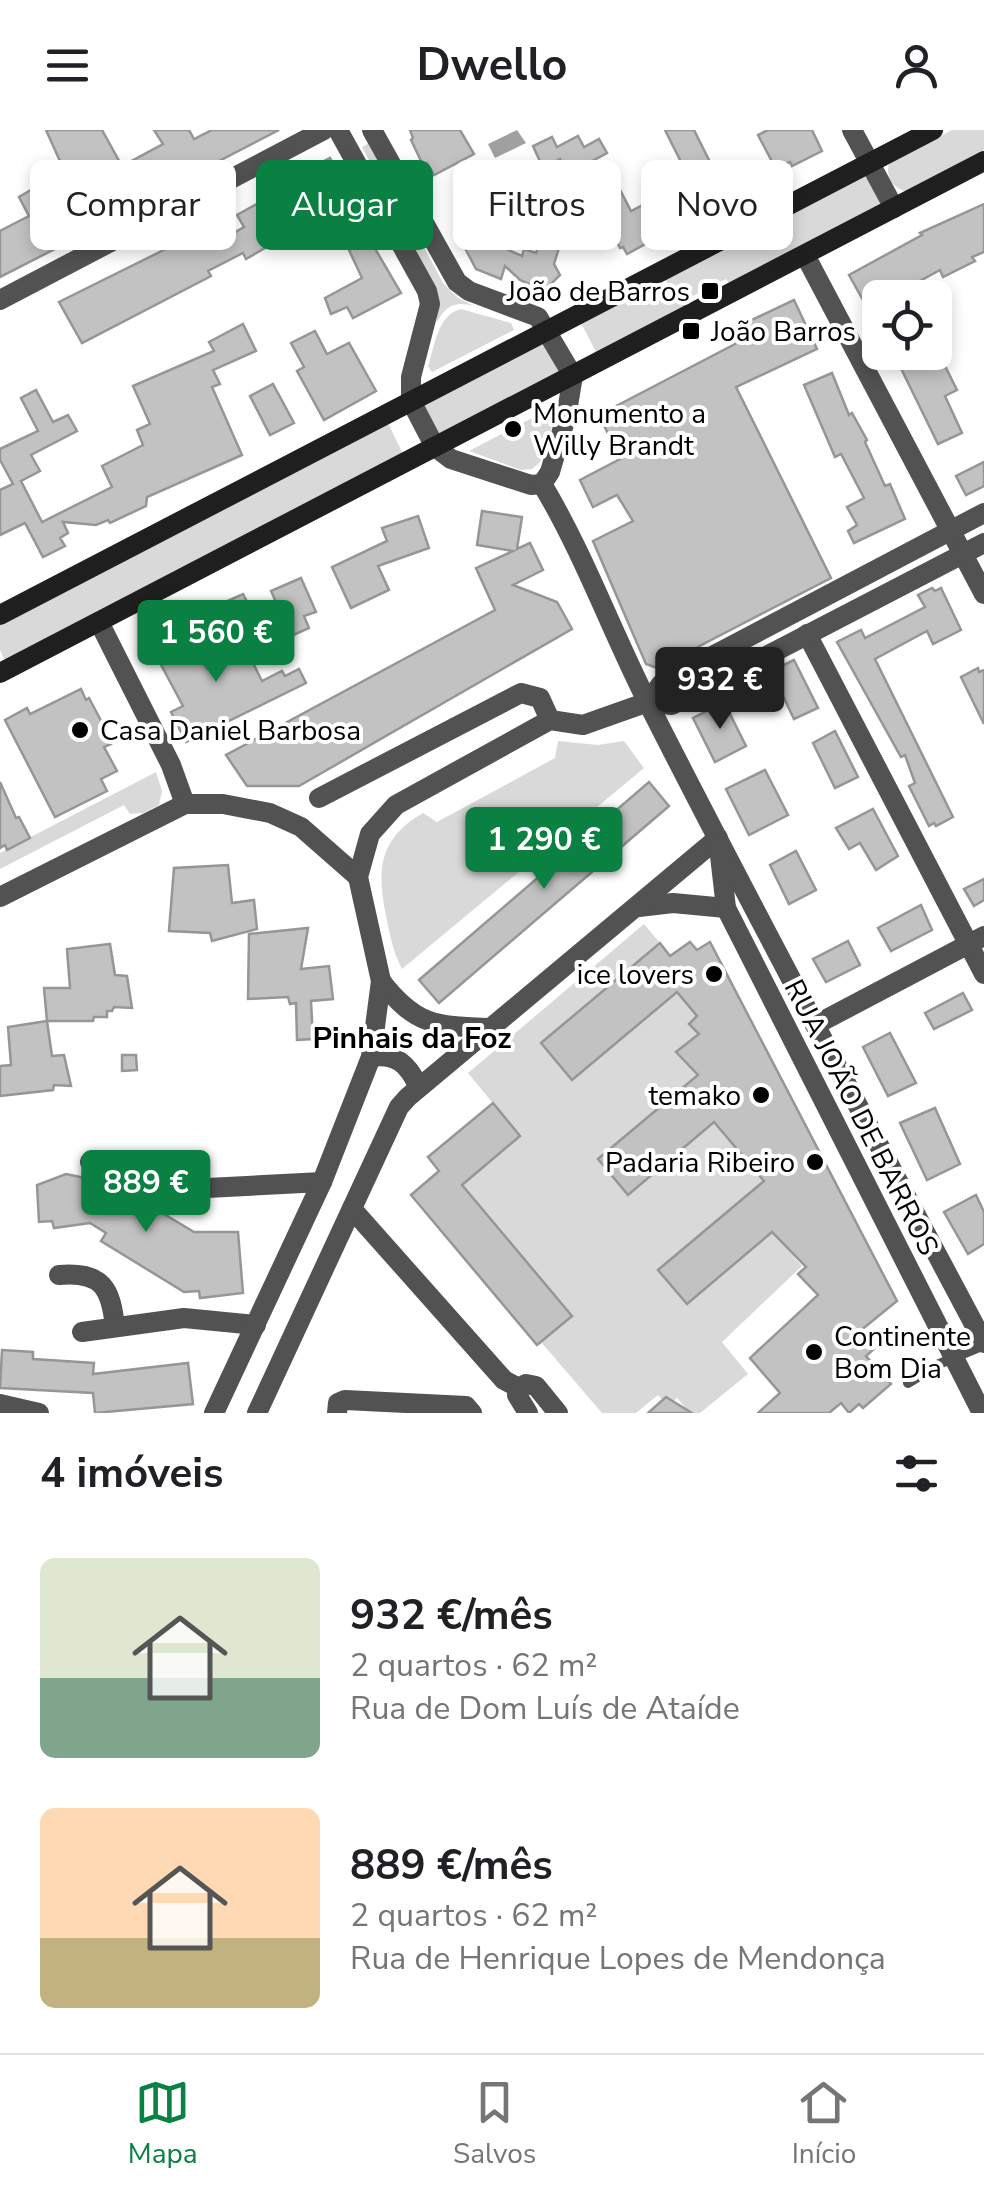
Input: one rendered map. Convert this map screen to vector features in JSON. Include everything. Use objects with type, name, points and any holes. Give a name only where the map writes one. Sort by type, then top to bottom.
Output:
[{"type":"main road","points":[[0,615],[933,130]]},
{"type":"main road","points":[[0,672],[984,161]]},
{"type":"street","points":[[0,300],[324,130]]},
{"type":"street","points":[[338,130],[427,290],[430,304],[411,377],[411,400],[435,447],[459,462],[531,485],[542,484],[550,472],[566,417],[573,376],[538,317],[469,292],[457,282],[372,130]]},
{"type":"street","points":[[852,130],[894,208]]},
{"type":"street","points":[[805,254],[984,594]]},
{"type":"street","name":"RUA JOÃO DE BARROS","points":[[542,484],[595,583],[648,702],[984,1344]]},
{"type":"street","points":[[648,702],[661,684],[678,674],[984,513]]},
{"type":"street","points":[[214,1413],[322,1182],[371,1058],[381,982],[358,877],[370,834],[396,805],[550,720],[583,725],[648,702],[672,704],[984,544]]},
{"type":"street","points":[[99,622],[171,765],[185,804]]},
{"type":"street","points":[[807,634],[976,940],[984,974]]},
{"type":"street","points":[[319,798],[521,693],[540,698],[550,720]]},
{"type":"street","points":[[0,896],[185,804],[222,804],[270,813],[312,835],[358,877]]},
{"type":"street","points":[[257,1413],[399,1108],[418,1086],[718,838]]},
{"type":"street","name":"RUA JOÃO DE BARROS","points":[[718,838],[726,908],[982,1413]]},
{"type":"street","points":[[637,907],[673,902],[726,908]]},
{"type":"street","points":[[815,1026],[976,940]]},
{"type":"street","points":[[381,982],[418,1019],[443,1026],[487,1028]]},
{"type":"street","points":[[371,1058],[398,1059],[410,1070],[418,1086]]},
{"type":"street","points":[[90,1162],[106,1164],[168,1190],[322,1182]]},
{"type":"street","points":[[352,1209],[504,1380],[519,1388]]},
{"type":"street","points":[[59,1275],[83,1276],[104,1287],[112,1296],[116,1327]]},
{"type":"street","points":[[82,1332],[184,1318],[256,1326]]},
{"type":"street","points":[[528,1413],[516,1395],[526,1384],[536,1386],[558,1413]]},
{"type":"street","points":[[337,1413],[338,1404],[345,1400],[369,1407],[466,1406],[472,1413]]},
{"type":"street","points":[[0,1404],[39,1413]]},
{"type":"lane","points":[[908,1383],[984,1344]]},
{"type":"shaded area","points":[[517,130],[526,143],[495,158],[488,144]]},
{"type":"shaded area","points":[[952,130],[984,130],[984,150],[906,191],[894,185],[888,173],[889,163]]},
{"type":"shaded area","points":[[369,143],[378,160],[369,160],[362,147]]},
{"type":"shaded area","points":[[866,174],[880,204],[730,285],[726,279],[689,298],[690,306],[597,354],[581,323],[624,300],[628,306],[668,285],[665,279],[721,250],[793,250],[793,212]]},
{"type":"shaded area","points":[[416,250],[426,250],[443,283],[458,298],[474,306],[452,306],[437,322],[435,287]]},
{"type":"shaded area","points":[[461,309],[511,323],[514,330],[432,372],[428,366],[438,332],[453,312]]},
{"type":"shaded area","points":[[544,342],[559,373],[440,435],[424,404]]},
{"type":"shaded area","points":[[557,405],[540,462],[532,469],[521,470],[469,451]]},
{"type":"shaded area","points":[[388,423],[403,454],[5,661],[0,650],[0,625]]},
{"type":"shaded area","points":[[215,612],[233,647],[213,658],[195,623]]},
{"type":"shaded area","points":[[558,741],[598,745],[624,741],[644,768],[402,969],[383,899],[382,870],[389,845],[423,813],[437,822],[555,758]]},
{"type":"shaded area","points":[[156,772],[162,791],[159,805],[130,814],[124,805],[0,869],[0,853]]},
{"type":"shaded area","points":[[644,924],[660,943],[541,1043],[572,1080],[677,992],[697,1016],[689,1024],[699,1034],[676,1052],[698,1075],[599,1158],[629,1194],[714,1122],[764,1181],[658,1270],[686,1304],[772,1232],[802,1266],[722,1342],[748,1374],[700,1413],[690,1413],[677,1398],[668,1406],[658,1395],[636,1413],[602,1413],[541,1342],[572,1315],[462,1185],[520,1136],[468,1073]]},
{"type":"building","points":[[46,130],[102,130],[119,160],[59,160]]},
{"type":"building","points":[[154,130],[189,130],[194,139],[212,130],[279,130],[221,160],[133,160],[163,144]]},
{"type":"building","points":[[410,130],[460,130],[474,154],[453,160],[453,165],[434,175],[433,160],[421,160]]},
{"type":"building","points":[[665,130],[694,130],[709,160],[680,160]]},
{"type":"building","points":[[768,130],[812,130],[822,151],[793,166],[793,160],[771,160],[758,135]]},
{"type":"building","points":[[578,136],[584,147],[599,139],[607,153],[594,160],[539,160],[533,146],[552,137],[557,147]]},
{"type":"building","points":[[30,191],[30,250],[53,250],[0,277],[0,231],[29,216],[19,197]]},
{"type":"building","points":[[621,192],[631,211],[641,206],[641,246],[627,254],[623,247]]},
{"type":"building","points":[[256,204],[256,250],[262,250],[246,259],[243,253],[208,271],[211,276],[82,343],[59,302],[164,250],[236,250],[236,232],[244,227],[237,215]]},
{"type":"building","points":[[984,204],[984,252],[972,257],[975,261],[943,277],[940,270],[922,280],[862,280],[862,298],[849,275],[920,233]]},
{"type":"building","points":[[349,250],[376,250],[401,293],[353,318],[347,307],[331,314],[325,298],[362,278]]},
{"type":"building","points":[[466,250],[508,250],[522,256],[524,250],[536,253],[558,250],[554,264],[560,275],[544,291],[520,280],[505,266],[501,279],[476,269]]},
{"type":"building","points":[[794,300],[817,349],[736,387],[831,578],[657,668],[646,664],[593,541],[633,521],[617,495],[593,507],[580,480],[620,459],[599,415],[735,344],[728,331]]},
{"type":"building","points":[[243,324],[256,351],[213,370],[220,384],[212,387],[242,455],[147,497],[146,506],[110,523],[63,522],[68,533],[60,538],[65,546],[43,557],[25,523],[0,535],[0,490],[13,484],[0,460],[0,449],[38,431],[21,398],[36,390],[53,422],[68,415],[77,431],[31,455],[40,471],[21,481],[42,522],[112,487],[102,466],[143,445],[137,430],[150,424],[133,386],[214,351],[209,342]]},
{"type":"building","points":[[315,331],[327,354],[349,343],[376,391],[324,420],[297,371],[304,367],[291,343]]},
{"type":"building","points":[[902,370],[947,370],[957,390],[945,396],[962,433],[938,444]]},
{"type":"building","points":[[832,373],[849,415],[852,413],[867,440],[885,486],[890,484],[905,519],[854,543],[848,531],[857,525],[847,507],[864,498],[841,454],[835,457],[804,385]]},
{"type":"building","points":[[273,384],[294,423],[270,435],[250,396]]},
{"type":"building","points":[[984,462],[984,486],[966,495],[956,476]]},
{"type":"building","points":[[482,511],[522,517],[517,549],[530,543],[543,570],[513,585],[557,602],[572,629],[299,786],[247,786],[226,755],[495,610],[476,568],[513,551],[477,545]]},
{"type":"building","points":[[418,516],[429,548],[378,566],[389,590],[351,608],[332,567],[387,541],[382,528]]},
{"type":"building","points":[[301,578],[316,612],[304,616],[309,628],[291,636],[271,591]]},
{"type":"building","points":[[941,588],[961,630],[933,644],[927,631],[875,659],[953,817],[936,826],[929,826],[909,786],[915,783],[905,755],[901,757],[837,642],[861,630],[865,638],[925,607],[918,595]]},
{"type":"building","points":[[243,594],[262,630],[241,641],[225,610],[225,602]]},
{"type":"building","points":[[184,628],[207,669],[246,649],[262,681],[282,671],[285,676],[299,669],[306,683],[186,742],[171,712],[183,706],[151,646]]},
{"type":"building","points":[[794,660],[818,708],[794,719],[771,671]]},
{"type":"building","points":[[978,668],[979,672],[984,670],[984,724],[961,677]]},
{"type":"building","points":[[81,689],[106,730],[111,744],[104,747],[117,771],[101,779],[107,791],[55,817],[5,720],[27,708],[30,714]]},
{"type":"building","points":[[724,702],[746,746],[715,762],[693,718]]},
{"type":"building","points":[[835,731],[858,777],[835,788],[813,743]]},
{"type":"building","points":[[765,770],[788,815],[749,835],[726,789]]},
{"type":"building","points":[[0,782],[30,838],[7,850],[5,845],[0,848]]},
{"type":"building","points":[[649,782],[669,806],[439,1003],[419,980]]},
{"type":"building","points":[[873,809],[898,856],[876,870],[860,843],[849,849],[836,828]]},
{"type":"building","points":[[796,851],[816,890],[789,904],[770,865]]},
{"type":"building","points":[[228,865],[232,903],[254,900],[257,929],[212,941],[210,933],[169,931],[174,868]]},
{"type":"building","points":[[984,879],[984,900],[974,906],[964,889]]},
{"type":"building","points":[[921,905],[932,930],[891,951],[878,928]]},
{"type":"building","points":[[308,928],[301,969],[329,966],[333,999],[311,1001],[313,1039],[297,1040],[296,1003],[290,1004],[288,997],[248,999],[249,934]]},
{"type":"building","points":[[848,941],[860,965],[826,982],[813,959]]},
{"type":"building","points":[[690,942],[697,950],[710,942],[897,1301],[860,1331],[875,1348],[866,1356],[891,1384],[863,1408],[859,1404],[849,1413],[841,1403],[829,1413],[758,1413],[780,1393],[750,1358],[818,1295],[798,1274],[806,1267],[772,1232],[687,1304],[658,1270],[764,1181],[714,1122],[628,1195],[598,1159],[698,1075],[676,1052],[699,1034],[689,1024],[697,1016],[677,992],[572,1080],[541,1043],[660,943],[670,956]]},
{"type":"building","points":[[110,944],[115,975],[127,976],[132,1008],[114,1007],[107,1011],[107,1017],[94,1017],[93,1021],[47,1021],[44,988],[70,988],[67,949]]},
{"type":"building","points":[[963,993],[972,1010],[934,1029],[925,1013]]},
{"type":"building","points":[[47,1021],[52,1056],[64,1055],[71,1086],[54,1085],[53,1090],[0,1096],[0,1066],[11,1065],[8,1027]]},
{"type":"building","points":[[890,1033],[916,1083],[888,1096],[863,1047]]},
{"type":"building","points":[[122,1055],[136,1055],[137,1070],[122,1071]]},
{"type":"building","points":[[493,1103],[520,1136],[462,1185],[572,1316],[537,1345],[411,1195],[439,1171],[428,1157]]},
{"type":"building","points":[[935,1108],[960,1164],[927,1180],[900,1123]]},
{"type":"building","points":[[66,1174],[114,1184],[194,1232],[238,1232],[243,1293],[200,1298],[199,1291],[184,1292],[101,1241],[106,1233],[90,1223],[54,1228],[52,1221],[39,1222],[37,1185]]},
{"type":"building","points":[[976,1195],[984,1212],[984,1244],[968,1254],[944,1212]]},
{"type":"building","points":[[2,1350],[33,1352],[33,1359],[94,1363],[93,1374],[188,1363],[193,1404],[95,1413],[93,1393],[0,1388]]},
{"type":"building","points":[[666,1397],[692,1413],[648,1413]]},
{"type":"place","name":"João de Barros","points":[[710,291]]},
{"type":"place","name":"João Barros","points":[[691,331]]},
{"type":"place","name":"Monumento a Willy Brandt","points":[[513,429]]},
{"type":"place","name":"Casa Daniel Barbosa","points":[[80,730]]},
{"type":"place","name":"ice lovers","points":[[714,974]]},
{"type":"place","name":"temako","points":[[761,1095]]},
{"type":"place","name":"Padaria Ribeiro","points":[[815,1162]]},
{"type":"place","name":"Continente Bom Dia","points":[[814,1352]]},
{"type":"district","name":"Pinhais da Foz","points":[[412,1038]]}]
